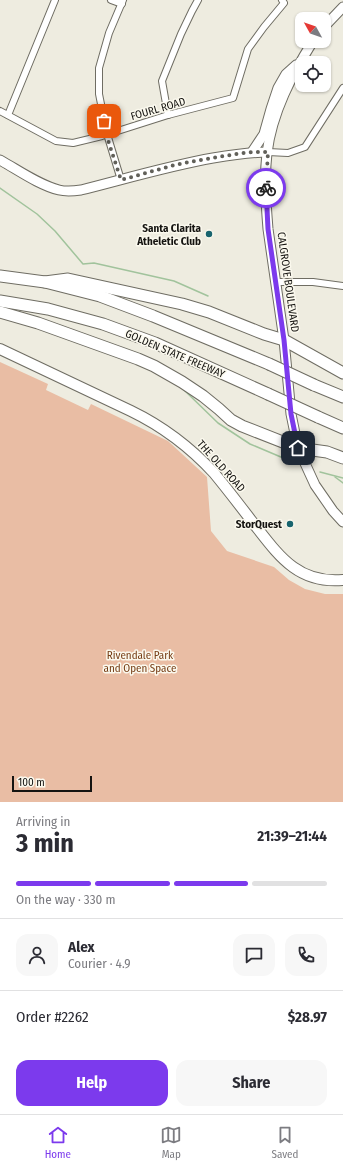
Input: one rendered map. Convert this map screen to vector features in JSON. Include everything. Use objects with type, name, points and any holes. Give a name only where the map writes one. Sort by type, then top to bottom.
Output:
[{"type":"highway","points":[[0,276],[45,282],[100,296],[153,316],[269,364],[343,398]]},
{"type":"highway","points":[[45,282],[68,278],[182,304],[209,312],[264,334],[284,340],[343,373]]},
{"type":"highway","name":"GOLDEN STATE FREEWAY","points":[[0,301],[48,309],[103,324],[155,343],[343,428]]},
{"type":"highway","points":[[0,312],[38,323],[138,359],[154,366],[203,396],[231,420],[242,426],[298,448],[327,452],[343,458]]},
{"type":"main road","name":"THE OLD ROAD","points":[[0,349],[151,420],[186,445],[204,462],[274,550],[287,563],[312,577],[334,581],[343,580]]},
{"type":"street","points":[[8,115],[55,0]]},
{"type":"street","points":[[112,0],[123,2],[109,33],[99,68],[99,94],[106,134],[121,180]]},
{"type":"street","points":[[168,115],[162,81],[181,34],[198,0]]},
{"type":"street","name":"FOURL ROAD","points":[[0,111],[56,141],[73,143],[168,115],[233,98],[248,49],[283,2]]},
{"type":"street","points":[[331,20],[343,7]]},
{"type":"street","points":[[252,152],[264,134],[278,88],[286,74],[295,66]]},
{"type":"street","name":"CALGROVE BOULEVARD","points":[[295,71],[279,107],[272,129],[268,152],[265,182],[268,229],[284,340],[291,414],[298,448],[315,485],[333,511],[343,522]]},
{"type":"street","points":[[0,160],[40,182],[60,190],[72,191],[121,180],[177,164],[252,152],[288,154],[305,147],[343,88]]},
{"type":"street","points":[[276,282],[313,282],[343,286]]},
{"type":"green space","name":"Rivendale Park and Open Space","points":[[0,362],[48,384],[46,390],[88,410],[91,404],[168,441],[207,477],[211,531],[227,551],[274,567],[289,580],[305,589],[325,594],[343,594],[343,802],[0,802]]},
{"type":"waterway","points":[[0,188],[37,214],[55,231],[83,264],[94,263],[174,281],[208,296]]},
{"type":"waterway","points":[[183,389],[218,423],[250,444],[295,463]]},
{"type":"waterway","points":[[320,472],[343,478]]},
{"type":"waterway","points":[[335,477],[343,483]]},
{"type":"way so far","points":[[104,121],[106,134],[121,180],[189,162],[236,154],[268,152],[265,182],[266,188]]},
{"type":"place","name":"Santa Clarita Atheletic Club","points":[[209,234]]},
{"type":"place","name":"StorQuest","points":[[290,524]]},
{"type":"route","points":[[266,188],[268,229],[284,340],[291,414],[298,448]]}]
